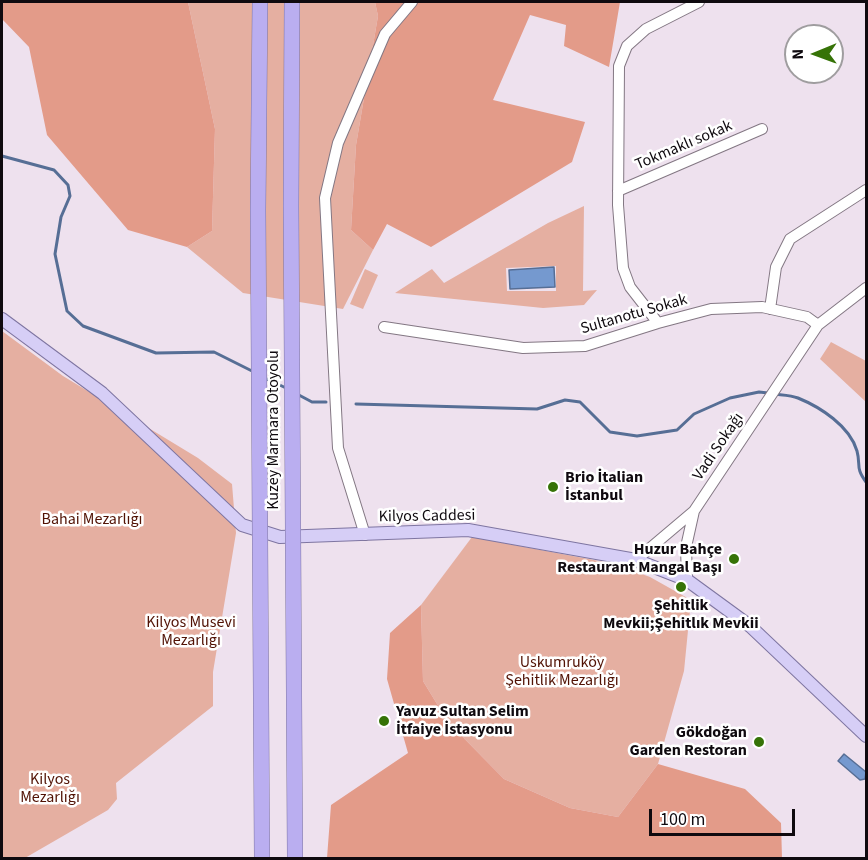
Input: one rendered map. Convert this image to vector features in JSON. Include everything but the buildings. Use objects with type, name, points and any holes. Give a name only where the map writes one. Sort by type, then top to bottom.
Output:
[{"type":"highway","name":"Kuzey Marmara Otoyolu","points":[[260,2],[258,222],[262,858]]},
{"type":"highway","name":"Kuzey Marmara Otoyolu","points":[[292,2],[291,254],[295,858]]},
{"type":"main road","name":"Kilyos Caddesi","points":[[2,319],[102,393],[242,525],[280,537],[468,530],[636,560],[687,580],[750,626],[867,736]]},
{"type":"street","points":[[364,535],[338,448],[325,198],[338,143],[380,45],[385,34],[412,2]]},
{"type":"street","points":[[658,323],[630,287],[623,267],[618,191],[619,66],[627,46],[646,29],[699,2]]},
{"type":"street","name":"Tokmaklı sokak","points":[[618,191],[762,129]]},
{"type":"street","points":[[770,309],[776,267],[790,239],[867,190]]},
{"type":"street","points":[[818,325],[867,288]]},
{"type":"street","name":"Sultanotu Sokak","points":[[384,327],[523,348],[585,346],[711,309],[762,307],[807,317],[818,325]]},
{"type":"street","name":"Vadi Sokağı","points":[[636,560],[694,511],[818,325]]},
{"type":"street","name":"Vadi Sokağı","points":[[687,580],[686,547],[694,511]]},
{"type":"green space","points":[[188,2],[375,2],[378,16],[356,145],[351,230],[373,250],[343,309],[243,293],[187,247],[212,231],[215,129]]},
{"type":"green space","points":[[584,206],[583,291],[597,290],[584,305],[543,308],[395,293],[432,269],[444,283],[548,223]],"holes":[[[556,266],[556,291],[507,291],[506,268]]]},
{"type":"green space","points":[[365,269],[378,275],[363,309],[350,304]]},
{"type":"green space","name":"Bahai Mezarlığı","points":[[2,331],[63,376],[198,458],[232,484],[236,533],[213,672],[213,706],[116,783],[117,799],[108,810],[25,858],[2,858]]},
{"type":"green space","points":[[831,342],[866,361],[866,402],[820,359]]},
{"type":"green space","name":"Uskumruköy Şehitlik Mezarlığı","points":[[472,537],[615,564],[650,577],[691,600],[684,671],[658,764],[618,817],[570,808],[504,779],[448,722],[423,681],[421,605]]},
{"type":"shaded area","points":[[2,2],[188,2],[215,129],[212,231],[187,247],[128,230],[47,135],[29,47],[2,19]]},
{"type":"shaded area","points":[[375,2],[620,2],[609,67],[564,46],[566,25],[530,15],[493,100],[585,122],[572,162],[431,247],[387,224],[373,250],[351,230],[356,145],[378,16]]},
{"type":"shaded area","points":[[421,605],[423,681],[448,722],[504,779],[570,808],[618,817],[658,764],[745,789],[781,823],[782,858],[327,858],[331,805],[408,753],[387,679],[390,633]]},
{"type":"water","points":[[554,267],[555,287],[510,289],[509,270]]},
{"type":"water","points":[[844,754],[866,772],[865,779],[860,780],[838,761]]},
{"type":"waterway","points":[[2,156],[54,170],[68,185],[70,196],[61,217],[55,254],[67,311],[83,326],[156,353],[214,352],[254,372]]},
{"type":"waterway","points":[[265,378],[286,388]]},
{"type":"waterway","points":[[356,404],[537,409],[565,400],[580,402],[610,432],[637,436],[677,430],[694,414],[730,398],[759,392],[768,393]]},
{"type":"waterway","points":[[297,394],[312,402],[326,402]]},
{"type":"waterway","points":[[774,394],[792,396],[807,402],[833,418],[848,433],[853,442],[857,451],[859,470],[866,482]]},
{"type":"place","name":"Brio İtalian İstanbul","points":[[553,487]]},
{"type":"place","name":"Huzur Bahçe Restaurant Mangal Başı","points":[[734,559]]},
{"type":"place","name":"Şehitlik Mevkii;Şehitlık Mevkii","points":[[681,587]]},
{"type":"place","name":"Yavuz Sultan Selim İtfaiye İstasyonu","points":[[384,721]]},
{"type":"place","name":"Gökdoğan Garden Restoran","points":[[759,742]]},
{"type":"park label","name":"Kilyos Musevi Mezarlığı","points":[[191,632]]},
{"type":"park label","name":"Kilyos Mezarlığı","points":[[50,789]]}]
